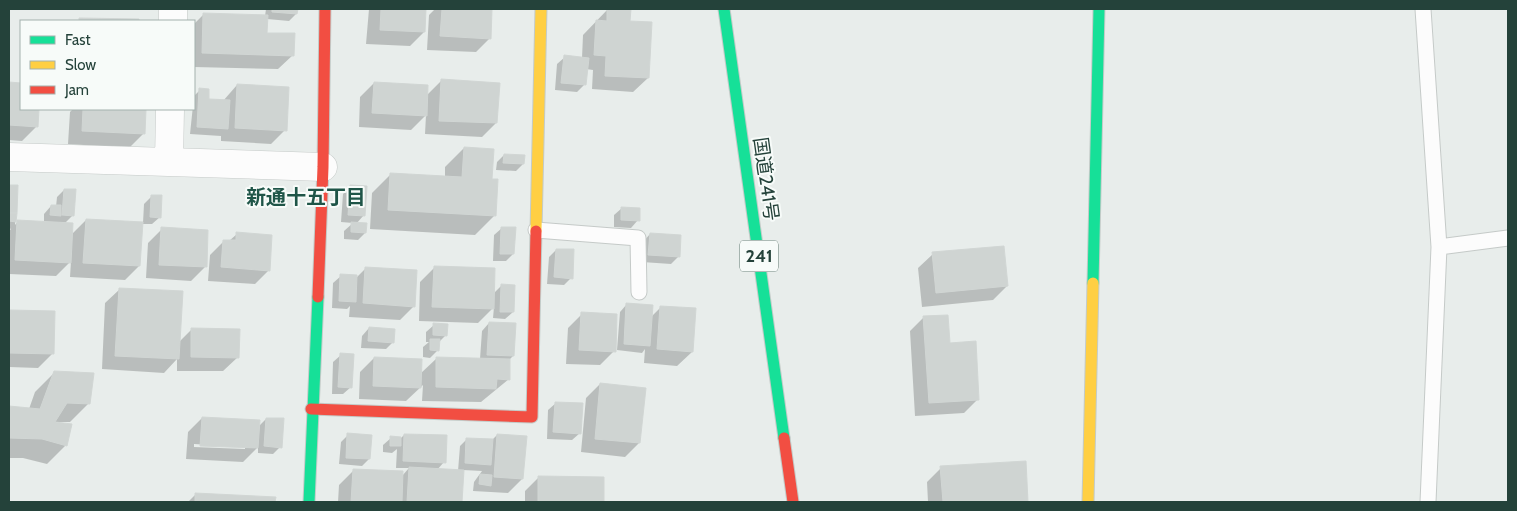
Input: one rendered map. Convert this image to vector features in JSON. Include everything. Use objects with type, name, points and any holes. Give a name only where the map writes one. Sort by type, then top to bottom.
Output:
[{"type":"main road","points":[[308,502],[322,167],[324,9]]},
{"type":"main road","points":[[311,409],[532,417],[542,9]]},
{"type":"main road","name":"国道241号","points":[[724,9],[793,502]]},
{"type":"main road","points":[[1088,502],[1099,9]]},
{"type":"street","points":[[169,162],[170,110]]},
{"type":"street","points":[[9,157],[322,167]]},
{"type":"lane","points":[[1423,9],[1439,247],[1428,502]]},
{"type":"lane","points":[[536,230],[638,238],[639,292]]},
{"type":"lane","points":[[1439,247],[1508,238]]},
{"type":"building","points":[[272,9],[298,9],[297,14],[272,12]]},
{"type":"building","points":[[381,9],[426,9],[425,32],[380,30]]},
{"type":"building","points":[[442,9],[492,9],[491,39],[440,36]]},
{"type":"building","points":[[607,9],[631,9],[630,21],[652,22],[649,78],[605,76],[606,56],[594,55],[596,20],[607,21]]},
{"type":"building","points":[[203,13],[268,15],[267,33],[295,33],[294,56],[202,53]]},
{"type":"building","points":[[79,18],[139,19],[139,20],[79,20]]},
{"type":"building","points":[[564,55],[589,58],[586,85],[561,83]]},
{"type":"building","points":[[441,79],[500,83],[497,123],[439,121]]},
{"type":"building","points":[[9,82],[20,83],[20,110],[39,110],[38,127],[9,125]]},
{"type":"building","points":[[374,82],[428,85],[427,116],[372,113]]},
{"type":"building","points":[[237,84],[289,87],[287,131],[235,128]]},
{"type":"building","points":[[199,88],[209,89],[209,99],[230,100],[228,129],[197,127]]},
{"type":"building","points":[[83,110],[146,110],[145,134],[82,131]]},
{"type":"building","points":[[464,147],[494,149],[492,179],[498,179],[496,216],[388,210],[390,173],[462,177]]},
{"type":"building","points":[[504,154],[525,155],[524,164],[503,163]]},
{"type":"building","points":[[9,185],[18,185],[17,213],[9,213]]},
{"type":"building","points":[[350,185],[367,186],[365,216],[348,215]]},
{"type":"building","points":[[64,189],[76,189],[74,216],[62,215]]},
{"type":"building","points":[[151,195],[162,195],[161,218],[150,217]]},
{"type":"building","points":[[51,205],[61,205],[61,216],[50,215]]},
{"type":"building","points":[[621,207],[640,208],[640,221],[621,220]]},
{"type":"building","points":[[9,213],[17,213],[16,222],[9,221]]},
{"type":"building","points":[[86,219],[143,222],[140,266],[83,263]]},
{"type":"building","points":[[17,220],[73,223],[71,263],[15,260]]},
{"type":"building","points":[[351,222],[367,223],[366,233],[351,232]]},
{"type":"building","points":[[161,227],[208,230],[207,267],[159,265]]},
{"type":"building","points":[[501,227],[516,227],[514,254],[500,254]]},
{"type":"building","points":[[236,232],[272,235],[270,271],[221,267],[223,240],[236,240]]},
{"type":"building","points":[[650,233],[681,235],[680,257],[648,255]]},
{"type":"building","points":[[1004,246],[1008,286],[936,293],[932,252]]},
{"type":"building","points":[[556,249],[574,249],[573,279],[554,277]]},
{"type":"building","points":[[434,266],[495,268],[494,309],[432,307]]},
{"type":"building","points":[[365,267],[417,270],[415,307],[363,303]]},
{"type":"building","points":[[340,274],[357,275],[356,302],[339,301]]},
{"type":"building","points":[[501,284],[515,285],[514,312],[500,312]]},
{"type":"building","points":[[119,288],[183,291],[179,359],[115,356]]},
{"type":"building","points":[[626,303],[653,305],[650,346],[624,344]]},
{"type":"building","points":[[660,306],[696,308],[693,352],[657,349]]},
{"type":"building","points":[[9,310],[55,311],[54,354],[9,353]]},
{"type":"building","points":[[581,312],[617,314],[616,352],[579,350]]},
{"type":"building","points":[[948,315],[950,343],[976,341],[979,400],[929,403],[923,316]]},
{"type":"building","points":[[489,322],[516,323],[514,356],[487,355]]},
{"type":"building","points":[[433,323],[448,324],[447,336],[433,335]]},
{"type":"building","points":[[369,327],[395,329],[394,343],[368,341]]},
{"type":"building","points":[[191,328],[240,329],[239,358],[191,357]]},
{"type":"building","points":[[430,339],[440,339],[439,351],[430,350]]},
{"type":"building","points":[[340,353],[354,354],[352,388],[338,387]]},
{"type":"building","points":[[374,357],[422,359],[421,388],[373,386]]},
{"type":"building","points":[[436,357],[510,359],[510,380],[497,379],[496,389],[436,387]]},
{"type":"building","points":[[54,371],[94,373],[90,404],[67,403],[55,422],[72,424],[67,446],[42,439],[9,438],[9,406],[40,409]]},
{"type":"building","points":[[600,383],[646,388],[640,443],[595,439]]},
{"type":"building","points":[[555,402],[583,403],[581,434],[553,432]]},
{"type":"building","points":[[202,417],[260,420],[258,448],[200,446]]},
{"type":"building","points":[[266,418],[284,418],[282,448],[264,446]]},
{"type":"building","points":[[347,433],[372,435],[370,459],[346,458]]},
{"type":"building","points":[[404,434],[447,435],[446,463],[403,461]]},
{"type":"building","points":[[497,434],[527,436],[523,479],[494,477]]},
{"type":"building","points":[[390,436],[401,437],[401,446],[390,446]]},
{"type":"building","points":[[466,438],[493,439],[491,465],[465,463]]},
{"type":"building","points":[[1026,461],[1028,502],[943,502],[940,466]]},
{"type":"building","points":[[409,467],[464,470],[462,502],[407,502]]},
{"type":"building","points":[[353,469],[403,471],[402,502],[351,502]]},
{"type":"building","points":[[480,474],[492,475],[491,486],[479,484]]},
{"type":"building","points":[[538,476],[604,477],[604,502],[538,502]]},
{"type":"building","points":[[195,493],[276,497],[275,502],[195,502]]},
{"type":"traffic: fast","points":[[724,9],[784,438]]},
{"type":"traffic: fast","points":[[1093,283],[1099,9]]},
{"type":"traffic: fast","points":[[309,502],[318,297]]},
{"type":"traffic: slow","points":[[536,231],[541,9]]},
{"type":"traffic: slow","points":[[1088,502],[1093,283]]},
{"type":"traffic: jam","points":[[318,297],[323,167],[325,9]]},
{"type":"traffic: jam","points":[[311,409],[532,417],[536,231]]},
{"type":"traffic: jam","points":[[784,438],[793,502]]},
{"type":"district","name":"新通十五丁目","points":[[306,197]]}]
